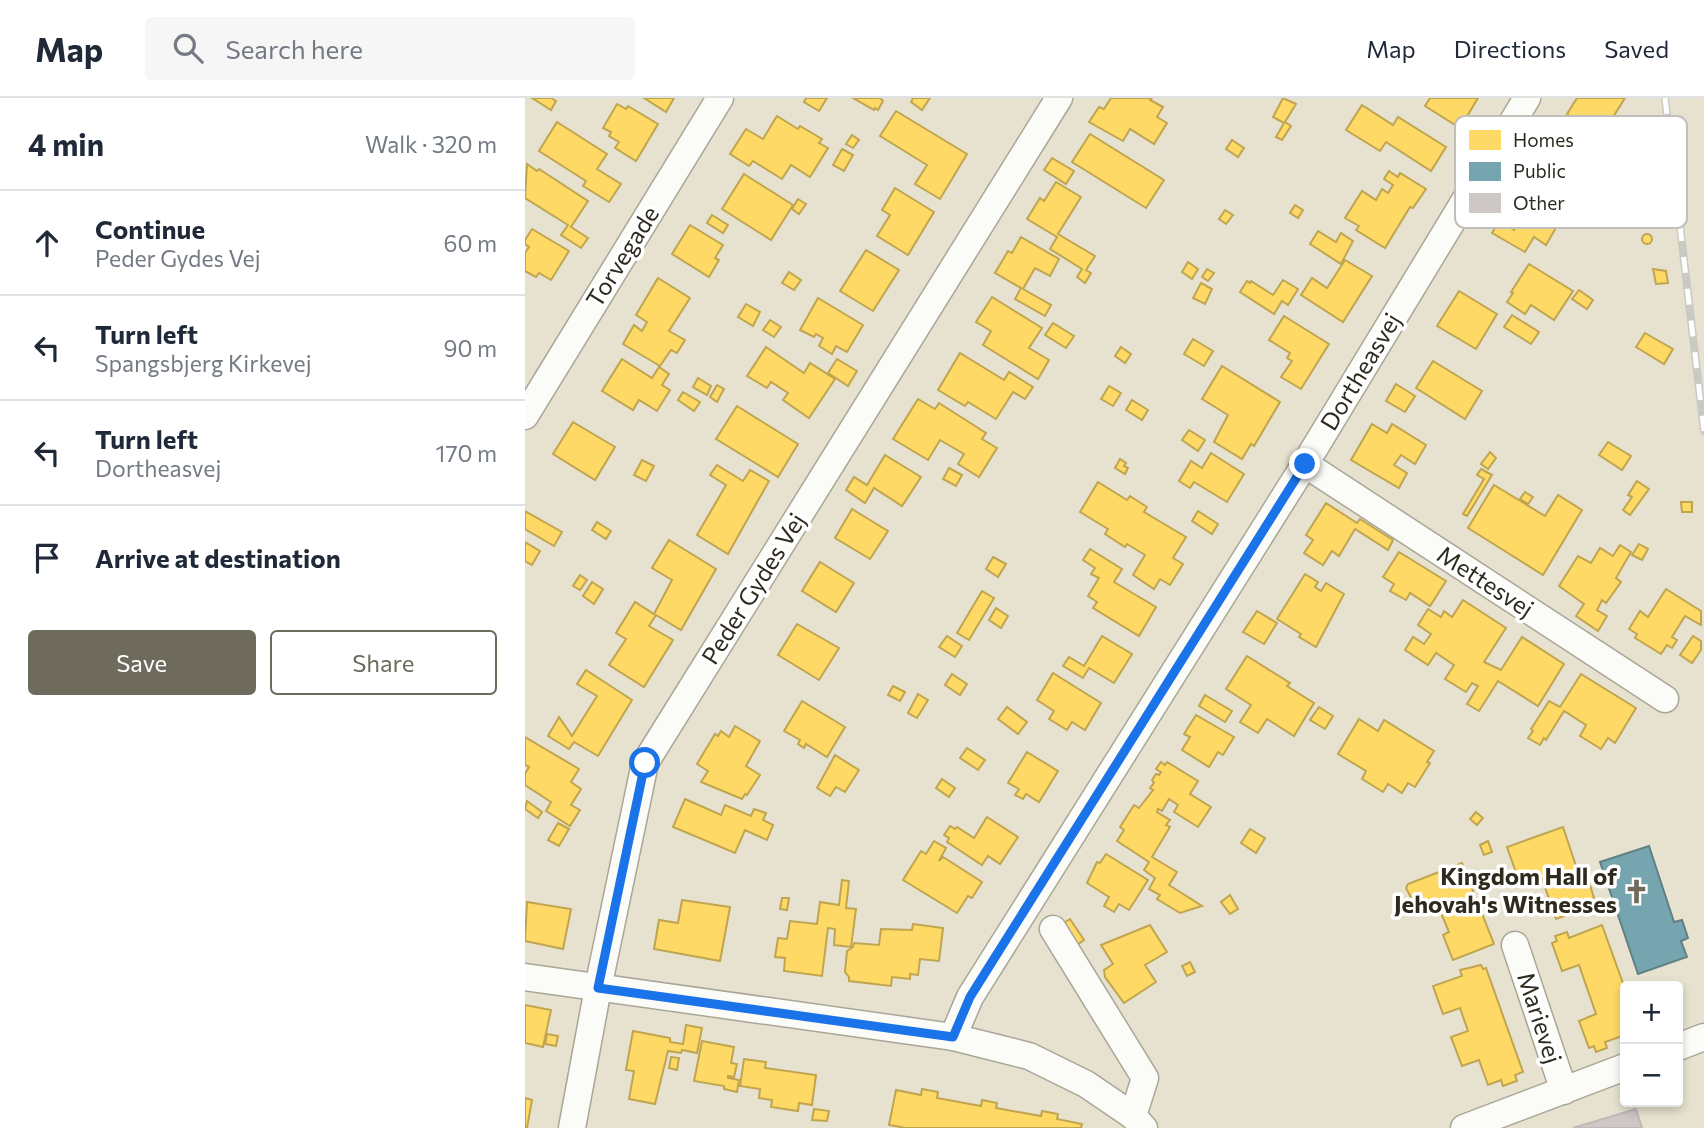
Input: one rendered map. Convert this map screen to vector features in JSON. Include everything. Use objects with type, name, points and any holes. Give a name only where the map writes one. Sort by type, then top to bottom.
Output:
[{"type":"street","name":"Torvegade","points":[[525,416],[720,98]]},
{"type":"street","name":"Peder Gydes Vej","points":[[572,1128],[645,763],[1059,98]]},
{"type":"street","name":"Dortheasvej","points":[[1516,116],[1527,98]]},
{"type":"street","name":"Dortheasvej","points":[[953,1037],[970,997],[1305,464],[1455,217]]},
{"type":"street","name":"Mettesvej","points":[[1305,464],[1665,699]]},
{"type":"street","points":[[525,977],[953,1037],[1029,1056],[1086,1084],[1139,1122],[1145,1078],[1053,929]]},
{"type":"street","name":"Marievej","points":[[1515,946],[1564,1091]]},
{"type":"street","points":[[1683,1045],[1704,1037]]},
{"type":"street","name":"Marievej","points":[[1464,1128],[1620,1070]]},
{"type":"building: Homes","points":[[532,98],[551,98],[556,101],[551,110]]},
{"type":"building: Homes","points":[[644,98],[674,98],[666,112]]},
{"type":"building: Homes","points":[[806,98],[827,98],[819,111],[804,102]]},
{"type":"building: Homes","points":[[853,98],[880,98],[883,101],[878,110],[874,110]]},
{"type":"building: Homes","points":[[913,98],[930,98],[922,110],[911,102]]},
{"type":"building: Homes","points":[[1111,98],[1152,98],[1150,100],[1163,107],[1157,117],[1167,123],[1154,144],[1130,129],[1123,141],[1089,122],[1099,107],[1104,109]]},
{"type":"building: Homes","points":[[1283,98],[1296,104],[1285,122],[1291,126],[1282,140],[1276,137],[1284,123],[1273,117]]},
{"type":"building: Homes","points":[[1430,98],[1478,98],[1467,116],[1455,116],[1455,125],[1425,106]]},
{"type":"building: Homes","points":[[1577,98],[1625,98],[1614,116],[1567,114]]},
{"type":"building: Homes","points":[[617,104],[626,109],[628,106],[658,124],[636,161],[615,148],[619,142],[609,136],[611,132],[603,128]]},
{"type":"building: Homes","points":[[1362,105],[1393,125],[1398,117],[1446,147],[1431,171],[1386,142],[1380,151],[1346,130]]},
{"type":"building: Homes","points":[[896,111],[967,154],[940,199],[915,184],[927,165],[880,136]]},
{"type":"building: Homes","points":[[777,116],[822,139],[819,143],[828,148],[810,177],[791,165],[782,179],[753,161],[749,166],[730,154],[746,129],[763,139]]},
{"type":"building: Homes","points":[[557,122],[607,154],[597,169],[621,184],[609,202],[583,186],[586,181],[539,151]]},
{"type":"building: Homes","points":[[1090,134],[1164,180],[1146,208],[1072,162]]},
{"type":"building: Homes","points":[[852,135],[859,140],[853,148],[846,144]]},
{"type":"building: Homes","points":[[1232,140],[1244,148],[1238,157],[1226,149]]},
{"type":"building: Homes","points":[[842,149],[853,155],[844,171],[833,165]]},
{"type":"building: Homes","points":[[1052,158],[1074,171],[1066,184],[1044,170]]},
{"type":"building: Homes","points":[[527,164],[588,201],[571,227],[588,238],[581,248],[561,235],[568,225],[525,198]]},
{"type":"building: Homes","points":[[1389,171],[1398,177],[1400,173],[1426,189],[1413,208],[1410,207],[1385,248],[1356,230],[1359,226],[1345,218],[1362,191],[1376,200],[1382,189],[1388,193],[1393,185],[1384,179]]},
{"type":"building: Homes","points":[[744,174],[793,205],[771,240],[722,209]]},
{"type":"building: Homes","points":[[1056,182],[1081,197],[1058,234],[1095,256],[1086,270],[1091,273],[1085,283],[1077,277],[1082,269],[1050,249],[1057,237],[1027,219],[1040,198],[1044,201]]},
{"type":"building: Homes","points":[[895,188],[934,212],[908,255],[877,236],[890,215],[882,210]]},
{"type":"building: Homes","points":[[798,199],[806,204],[799,214],[792,209]]},
{"type":"building: Homes","points":[[1295,205],[1303,210],[1298,218],[1290,213]]},
{"type":"building: Homes","points":[[1225,210],[1233,215],[1226,224],[1219,219]]},
{"type":"building: Homes","points":[[712,215],[728,225],[723,233],[707,223]]},
{"type":"building: Homes","points":[[690,225],[723,245],[715,258],[719,260],[709,277],[672,254]]},
{"type":"building: Homes","points":[[1495,228],[1556,228],[1546,245],[1534,237],[1525,252],[1492,233]]},
{"type":"building: Homes","points":[[532,229],[569,251],[551,280],[539,273],[536,277],[525,271],[525,253],[529,247],[525,240]]},
{"type":"building: Homes","points":[[1318,231],[1336,242],[1341,233],[1353,241],[1341,264],[1310,244]]},
{"type":"building: Homes","points":[[1647,234],[1651,235],[1651,243],[1647,244],[1643,243],[1642,239],[1643,235]]},
{"type":"building: Homes","points":[[1021,237],[1059,259],[1050,276],[1035,268],[1023,289],[1051,305],[1045,316],[1015,299],[1021,288],[995,273],[1008,251],[1012,253]]},
{"type":"building: Homes","points":[[866,250],[899,270],[873,311],[840,291]]},
{"type":"building: Homes","points":[[1345,260],[1372,276],[1343,322],[1301,295],[1312,278],[1327,288]]},
{"type":"building: Homes","points":[[1188,262],[1198,269],[1192,279],[1182,272]]},
{"type":"building: Homes","points":[[1529,264],[1573,291],[1554,320],[1531,305],[1525,314],[1507,302]]},
{"type":"building: Homes","points":[[1207,269],[1214,273],[1208,281],[1202,277]]},
{"type":"building: Homes","points":[[1653,269],[1666,271],[1668,283],[1656,284]]},
{"type":"building: Homes","points":[[789,272],[801,280],[794,290],[782,283]]},
{"type":"building: Homes","points":[[658,278],[690,298],[669,331],[685,340],[677,353],[671,350],[660,366],[623,344],[634,325],[642,331],[647,322],[636,315]]},
{"type":"building: Homes","points":[[1283,280],[1298,289],[1288,305],[1282,301],[1274,314],[1240,292],[1247,281],[1251,281],[1273,295]]},
{"type":"building: Homes","points":[[1201,283],[1212,289],[1205,304],[1193,298]]},
{"type":"building: Homes","points":[[1579,290],[1593,300],[1587,309],[1572,299]]},
{"type":"building: Homes","points":[[1459,291],[1497,314],[1476,349],[1437,326]]},
{"type":"building: Homes","points":[[992,297],[1042,328],[1029,348],[1049,360],[1038,379],[983,345],[991,331],[976,322]]},
{"type":"building: Homes","points":[[818,298],[863,325],[847,352],[836,346],[832,354],[819,346],[823,338],[800,330]]},
{"type":"building: Homes","points":[[746,304],[760,312],[753,326],[738,317]]},
{"type":"building: Homes","points":[[1512,315],[1539,332],[1531,344],[1504,327]]},
{"type":"building: Homes","points":[[1284,316],[1329,344],[1301,389],[1281,377],[1292,361],[1287,358],[1290,353],[1269,340]]},
{"type":"building: Homes","points":[[770,320],[781,327],[774,337],[763,330]]},
{"type":"building: Homes","points":[[1053,323],[1074,336],[1066,348],[1045,335]]},
{"type":"building: Homes","points":[[1645,333],[1673,349],[1664,364],[1636,347]]},
{"type":"building: Homes","points":[[1193,339],[1213,351],[1204,366],[1184,354]]},
{"type":"building: Homes","points":[[766,347],[804,373],[810,363],[835,379],[809,418],[783,400],[788,393],[771,382],[767,388],[747,376]]},
{"type":"building: Homes","points":[[1121,347],[1131,354],[1125,363],[1115,356]]},
{"type":"building: Homes","points":[[960,353],[1004,380],[1009,372],[1033,387],[1025,399],[1013,392],[996,419],[968,402],[965,406],[938,390]]},
{"type":"building: Homes","points":[[622,359],[652,378],[659,367],[669,374],[662,385],[670,390],[657,411],[639,400],[633,410],[602,391]]},
{"type":"building: Homes","points":[[837,359],[857,371],[848,386],[828,373]]},
{"type":"building: Homes","points":[[1433,361],[1482,391],[1465,419],[1416,388]]},
{"type":"building: Homes","points":[[1222,366],[1280,402],[1254,446],[1251,444],[1242,459],[1214,442],[1228,415],[1202,399]]},
{"type":"building: Homes","points":[[698,378],[711,386],[707,395],[693,387]]},
{"type":"building: Homes","points":[[1396,384],[1415,396],[1405,412],[1386,401]]},
{"type":"building: Homes","points":[[717,385],[724,389],[717,402],[710,397]]},
{"type":"building: Homes","points":[[1109,386],[1121,393],[1113,406],[1101,399]]},
{"type":"building: Homes","points":[[683,392],[700,402],[694,411],[678,400]]},
{"type":"building: Homes","points":[[918,399],[935,409],[939,403],[986,433],[982,439],[997,448],[979,477],[958,464],[964,454],[940,440],[928,460],[893,439]]},
{"type":"building: Homes","points":[[1132,400],[1148,410],[1142,420],[1126,410]]},
{"type":"building: Homes","points":[[737,406],[798,444],[778,477],[716,439]]},
{"type":"building: Homes","points":[[573,422],[615,447],[595,480],[553,454]]},
{"type":"building: Homes","points":[[1372,424],[1387,433],[1392,424],[1426,445],[1415,464],[1401,455],[1394,465],[1407,473],[1399,488],[1351,460]]},
{"type":"building: Homes","points":[[1189,430],[1205,440],[1198,451],[1182,440]]},
{"type":"building: Homes","points":[[1608,442],[1631,456],[1622,470],[1599,455]]},
{"type":"building: Homes","points":[[1490,452],[1496,458],[1488,469],[1481,464]]},
{"type":"building: Homes","points":[[1211,453],[1244,474],[1227,502],[1194,482],[1190,488],[1179,481],[1191,461],[1202,468]]},
{"type":"building: Homes","points":[[885,455],[921,477],[902,506],[874,488],[865,503],[846,490],[854,477],[867,485]]},
{"type":"building: Homes","points":[[1120,459],[1128,468],[1125,474],[1115,468]]},
{"type":"building: Homes","points":[[642,460],[654,466],[646,481],[634,475]]},
{"type":"building: Homes","points":[[717,465],[743,481],[750,470],[769,481],[728,554],[697,535],[726,485],[710,475]]},
{"type":"building: Homes","points":[[949,468],[962,475],[956,486],[943,479]]},
{"type":"building: Homes","points":[[1481,469],[1492,475],[1467,516],[1463,514],[1484,479],[1477,475]]},
{"type":"building: Homes","points":[[1637,481],[1649,489],[1630,515],[1623,510],[1632,497],[1628,495]]},
{"type":"building: Homes","points":[[1098,482],[1127,500],[1130,496],[1147,507],[1144,512],[1186,537],[1173,558],[1183,564],[1170,585],[1160,579],[1154,589],[1133,575],[1145,555],[1127,544],[1125,547],[1105,534],[1108,529],[1080,512]]},
{"type":"building: Homes","points":[[1494,485],[1545,516],[1558,495],[1582,510],[1543,575],[1468,528]]},
{"type":"building: Homes","points":[[1525,492],[1533,497],[1528,504],[1520,499]]},
{"type":"building: Homes","points":[[1681,502],[1692,502],[1692,512],[1682,512]]},
{"type":"building: Homes","points":[[1326,503],[1357,523],[1360,519],[1393,540],[1388,550],[1355,529],[1339,556],[1332,551],[1323,565],[1304,553],[1313,540],[1306,535]]},
{"type":"building: Homes","points":[[852,509],[888,531],[870,559],[835,538]]},
{"type":"building: Homes","points":[[525,511],[562,532],[554,546],[525,529]]},
{"type":"building: Homes","points":[[1198,511],[1218,524],[1212,534],[1192,521]]},
{"type":"building: Homes","points":[[597,522],[611,531],[606,539],[592,530]]},
{"type":"building: Homes","points":[[669,540],[716,569],[681,630],[656,615],[649,626],[673,640],[644,687],[609,665],[626,639],[616,633],[635,602],[654,614],[672,580],[652,568]]},
{"type":"building: Homes","points":[[525,542],[540,551],[532,565],[525,561]]},
{"type":"building: Homes","points":[[1639,544],[1648,549],[1642,560],[1632,555]]},
{"type":"building: Homes","points":[[1620,545],[1631,552],[1616,578],[1621,582],[1606,603],[1602,600],[1597,610],[1607,616],[1598,631],[1576,616],[1584,604],[1559,586],[1578,556],[1591,563],[1600,548],[1613,556]]},
{"type":"building: Homes","points":[[1090,549],[1122,569],[1114,582],[1156,607],[1139,636],[1093,608],[1097,602],[1088,596],[1099,578],[1091,574],[1095,568],[1083,560]]},
{"type":"building: Homes","points":[[1399,552],[1446,581],[1430,606],[1410,593],[1406,600],[1390,591],[1394,584],[1383,577]]},
{"type":"building: Homes","points":[[993,557],[1006,564],[998,577],[986,569]]},
{"type":"building: Homes","points":[[820,562],[854,583],[836,612],[802,591]]},
{"type":"building: Homes","points":[[1305,574],[1318,582],[1315,587],[1321,591],[1326,583],[1344,594],[1316,647],[1277,619]]},
{"type":"building: Homes","points":[[580,575],[587,580],[580,590],[573,586]]},
{"type":"building: Homes","points":[[592,582],[603,589],[594,604],[583,596]]},
{"type":"building: Homes","points":[[1666,589],[1701,611],[1701,625],[1685,616],[1672,637],[1677,640],[1672,648],[1667,645],[1661,654],[1635,638],[1637,634],[1629,629],[1640,611],[1648,617]]},
{"type":"building: Homes","points":[[982,591],[994,598],[969,640],[957,633]]},
{"type":"building: Homes","points":[[1463,600],[1506,628],[1484,662],[1501,670],[1522,637],[1564,664],[1538,706],[1498,681],[1479,711],[1467,704],[1478,686],[1472,683],[1466,692],[1445,679],[1454,665],[1436,653],[1428,665],[1405,650],[1413,637],[1424,644],[1431,634],[1418,625],[1428,609],[1441,617],[1444,611],[1452,617]]},
{"type":"building: Homes","points":[[996,608],[1008,616],[1001,628],[989,620]]},
{"type":"building: Homes","points":[[1257,611],[1277,623],[1264,644],[1243,632]]},
{"type":"building: Homes","points":[[797,624],[839,648],[819,680],[778,655]]},
{"type":"building: Homes","points":[[947,636],[962,646],[955,657],[939,647]]},
{"type":"building: Homes","points":[[1102,636],[1132,654],[1114,683],[1089,668],[1083,678],[1063,666],[1069,657],[1084,666]]},
{"type":"building: Homes","points":[[1693,636],[1701,641],[1701,650],[1692,663],[1680,655]]},
{"type":"building: Homes","points":[[1247,656],[1290,683],[1287,686],[1314,703],[1294,736],[1267,719],[1258,733],[1240,722],[1251,705],[1226,689]]},
{"type":"building: Homes","points":[[586,670],[632,700],[598,756],[574,742],[569,749],[548,736],[559,717],[572,736],[597,696],[577,684]]},
{"type":"building: Homes","points":[[1053,673],[1101,703],[1085,730],[1072,722],[1067,730],[1049,719],[1054,711],[1037,700]]},
{"type":"building: Homes","points":[[952,674],[967,684],[960,695],[945,685]]},
{"type":"building: Homes","points":[[1581,674],[1636,708],[1615,743],[1608,738],[1601,749],[1580,736],[1586,725],[1564,711],[1540,745],[1528,738],[1549,701],[1560,707]]},
{"type":"building: Homes","points":[[893,686],[905,692],[900,701],[888,695]]},
{"type":"building: Homes","points":[[918,694],[928,700],[917,718],[908,713]]},
{"type":"building: Homes","points":[[1205,695],[1232,711],[1225,722],[1199,706]]},
{"type":"building: Homes","points":[[802,701],[845,727],[827,757],[806,744],[804,748],[798,744],[800,740],[784,731]]},
{"type":"building: Homes","points":[[1007,707],[1027,722],[1018,734],[998,719]]},
{"type":"building: Homes","points":[[1319,707],[1333,716],[1325,729],[1310,720]]},
{"type":"building: Homes","points":[[1196,715],[1234,737],[1223,755],[1218,752],[1209,767],[1182,750],[1190,737],[1184,734]]},
{"type":"building: Homes","points":[[1359,719],[1378,731],[1384,720],[1434,751],[1415,787],[1408,783],[1402,793],[1388,784],[1383,792],[1362,779],[1366,771],[1338,754]]},
{"type":"building: Homes","points":[[735,726],[760,741],[746,766],[760,775],[742,799],[701,782],[708,771],[697,764],[715,734],[718,736],[721,731],[729,737]]},
{"type":"building: Homes","points":[[525,737],[579,769],[571,782],[581,789],[571,805],[580,810],[570,826],[546,811],[551,802],[525,785],[525,774],[529,767],[525,765]]},
{"type":"building: Homes","points":[[967,748],[985,760],[978,770],[960,758]]},
{"type":"building: Homes","points":[[1027,752],[1058,771],[1039,802],[1026,794],[1023,799],[1015,795],[1019,789],[1008,783]]},
{"type":"building: Homes","points":[[835,755],[859,770],[845,792],[836,787],[830,796],[817,788]]},
{"type":"building: Homes","points":[[1161,762],[1165,765],[1167,762],[1198,781],[1190,794],[1211,807],[1198,827],[1174,812],[1178,805],[1169,799],[1162,811],[1158,809],[1157,812],[1170,820],[1166,825],[1170,827],[1152,857],[1177,872],[1169,885],[1202,906],[1180,913],[1157,899],[1160,895],[1149,889],[1155,878],[1144,870],[1149,862],[1117,841],[1124,830],[1120,827],[1134,805],[1139,808],[1153,790],[1150,788],[1154,783],[1152,780],[1161,772],[1156,769]]},
{"type":"building: Homes","points":[[942,779],[955,788],[949,797],[936,788]]},
{"type":"building: Homes","points":[[685,799],[721,815],[725,805],[751,816],[754,809],[766,813],[763,820],[773,825],[767,840],[745,830],[735,853],[673,827]]},
{"type":"building: Homes","points":[[527,801],[542,812],[538,818],[525,809]]},
{"type":"building: Homes","points":[[1476,812],[1483,818],[1477,825],[1470,819]]},
{"type":"building: Homes","points":[[987,817],[1018,837],[1000,864],[988,856],[982,865],[947,842],[949,838],[944,835],[950,826],[955,829],[957,827],[974,838]]},
{"type":"building: Homes","points":[[558,823],[569,829],[559,846],[548,840]]},
{"type":"building: Homes","points":[[1563,827],[1582,884],[1589,882],[1594,898],[1588,901],[1590,907],[1556,919],[1540,873],[1519,881],[1507,847]]},
{"type":"building: Homes","points":[[1250,829],[1265,838],[1256,853],[1241,843]]},
{"type":"building: Homes","points":[[934,841],[946,848],[939,861],[943,857],[982,882],[972,898],[968,896],[957,913],[903,880],[921,851],[926,854]]},
{"type":"building: Homes","points":[[1488,841],[1492,852],[1484,855],[1480,845]]},
{"type":"building: Homes","points":[[1106,854],[1148,880],[1129,910],[1119,904],[1114,912],[1104,906],[1109,897],[1087,883],[1097,862],[1100,863]]},
{"type":"building: Homes","points":[[1462,863],[1494,944],[1453,960],[1443,935],[1449,932],[1438,906],[1419,913],[1406,888],[1408,884]]},
{"type":"building: Homes","points":[[842,880],[849,881],[846,908],[856,909],[851,947],[834,945],[835,929],[828,928],[822,976],[784,971],[785,958],[775,957],[778,938],[787,939],[790,921],[817,924],[820,902],[839,905]]},
{"type":"building: Homes","points":[[1230,895],[1238,909],[1230,914],[1221,902]]},
{"type":"building: Homes","points":[[782,898],[789,898],[787,910],[780,909]]},
{"type":"building: Homes","points":[[682,900],[730,907],[720,961],[654,949],[659,920],[678,923]]},
{"type":"building: Homes","points":[[527,902],[571,909],[563,949],[525,941]]},
{"type":"building: Homes","points":[[1070,919],[1084,940],[1071,949],[1057,927]]},
{"type":"building: Homes","points":[[913,924],[943,928],[939,961],[920,959],[918,975],[910,974],[910,979],[892,977],[891,986],[849,981],[845,972],[847,951],[854,943],[879,945],[881,929],[912,930]]},
{"type":"building: Homes","points":[[1150,925],[1167,952],[1145,965],[1156,982],[1124,1003],[1105,977],[1104,970],[1113,964],[1101,945]]},
{"type":"building: Homes","points":[[1602,925],[1622,981],[1620,981],[1620,1037],[1605,1042],[1607,1048],[1596,1052],[1594,1046],[1589,1048],[1579,1021],[1596,1014],[1579,965],[1562,971],[1552,943],[1557,941],[1555,936],[1567,932],[1569,938]]},
{"type":"building: Homes","points":[[1190,962],[1195,972],[1187,976],[1182,966]]},
{"type":"building: Homes","points":[[1481,965],[1483,969],[1486,968],[1523,1072],[1515,1075],[1517,1081],[1503,1086],[1501,1080],[1488,1085],[1479,1060],[1462,1066],[1451,1037],[1468,1031],[1460,1008],[1443,1014],[1433,986],[1462,976],[1460,970]]},
{"type":"building: Homes","points":[[525,1005],[551,1010],[543,1047],[525,1043]]},
{"type":"building: Homes","points":[[686,1025],[702,1028],[697,1053],[668,1051],[655,1104],[629,1099],[634,1071],[626,1070],[633,1031],[670,1038],[670,1042],[683,1044]]},
{"type":"building: Homes","points":[[547,1034],[558,1036],[556,1046],[545,1044]]},
{"type":"building: Homes","points":[[702,1041],[734,1047],[731,1063],[737,1064],[734,1077],[728,1078],[739,1080],[737,1092],[724,1089],[724,1086],[694,1081]]},
{"type":"building: Homes","points":[[671,1057],[679,1058],[677,1070],[669,1068]]},
{"type":"building: Homes","points":[[744,1059],[766,1062],[765,1068],[816,1075],[812,1105],[799,1103],[798,1111],[771,1107],[772,1100],[759,1098],[760,1089],[740,1086]]},
{"type":"building: Homes","points":[[922,1089],[938,1092],[937,1098],[981,1106],[982,1100],[997,1103],[996,1108],[1041,1116],[1042,1111],[1058,1114],[1057,1119],[1082,1124],[1081,1128],[906,1128],[889,1125],[896,1090],[921,1095]]},
{"type":"building: Homes","points":[[525,1098],[532,1100],[527,1128],[525,1128]]},
{"type":"building: Homes","points":[[814,1109],[829,1111],[827,1121],[812,1120]]},
{"type":"building: Public","name":"Kingdom Hall of Jehovah's Witnesses","points":[[1649,846],[1674,922],[1682,920],[1688,938],[1681,941],[1687,957],[1638,974],[1600,862]]},
{"type":"building: Other","points":[[1636,1109],[1642,1128],[1573,1128]]},
{"type":"railway","points":[[1665,98],[1667,116]]},
{"type":"railway","points":[[1680,228],[1704,431]]},
{"type":"place","name":"Kingdom Hall of Jehovah's Witnesses","points":[[1637,891]]},
{"type":"route","points":[[645,763],[598,988],[953,1037],[970,997],[1305,464]]}]
